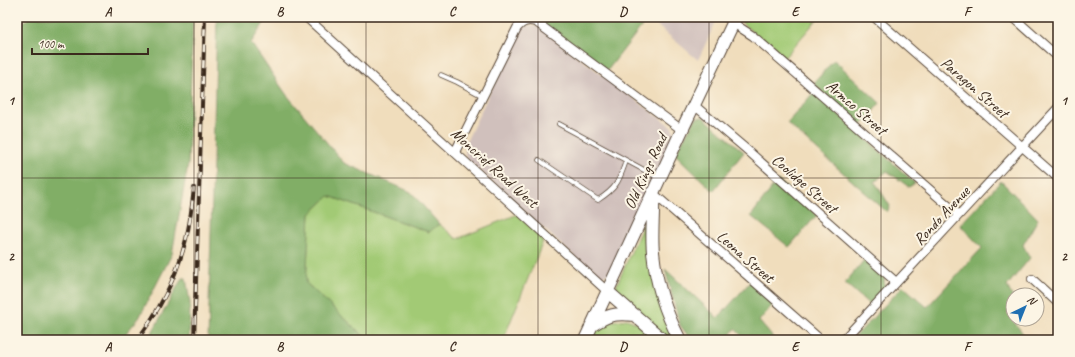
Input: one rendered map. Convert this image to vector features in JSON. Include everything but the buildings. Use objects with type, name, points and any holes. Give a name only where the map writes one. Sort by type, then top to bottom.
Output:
[{"type":"street","name":"Moncrief Road West","points":[[306,17],[607,291],[663,340]]},
{"type":"street","name":"Paragon Street","points":[[874,17],[1058,178]]},
{"type":"street","points":[[1013,17],[1058,57]]},
{"type":"street","points":[[455,152],[517,28],[525,21],[530,20],[536,22],[682,130]]},
{"type":"street","name":"Old Kings Road","points":[[585,340],[682,130],[735,20]]},
{"type":"street","name":"Armco Street","points":[[735,20],[959,215]]},
{"type":"street","name":"Coolidge Street","points":[[694,105],[896,282]]},
{"type":"street","name":"Rondo Avenue","points":[[843,340],[1058,108]]},
{"type":"street","points":[[653,193],[653,251],[656,273],[661,298],[670,321],[680,340]]},
{"type":"street","name":"Leona Street","points":[[653,193],[821,340]]},
{"type":"street","points":[[1032,279],[1058,303]]},
{"type":"street","points":[[591,326],[605,317],[619,314],[635,315]]},
{"type":"lane","points":[[722,17],[735,20]]},
{"type":"lane","points":[[441,75],[484,96]]},
{"type":"lane","points":[[558,124],[660,179]]},
{"type":"lane","points":[[538,160],[598,200],[611,192],[618,182],[626,161]]},
{"type":"shaded area","points":[[647,17],[718,17],[698,60]]},
{"type":"shaded area","points":[[528,25],[538,27],[672,127],[675,134],[611,272],[604,276],[596,276],[467,159],[465,154],[465,144],[520,30]]},
{"type":"green space","points":[[31,17],[193,17],[188,165],[172,254],[139,318],[120,340],[17,340],[17,28],[20,24]]},
{"type":"green space","points":[[217,17],[268,17],[251,43],[286,94],[344,163],[411,192],[439,224],[429,232],[329,196],[310,214],[306,283],[368,340],[208,340]]},
{"type":"green space","points":[[740,17],[819,17],[784,58],[743,24]]},
{"type":"green space","points":[[535,18],[648,18],[607,71]]},
{"type":"green space","points":[[834,60],[880,103],[861,126],[813,84]]},
{"type":"green space","points":[[814,92],[915,183],[909,187],[887,171],[875,182],[890,206],[887,212],[787,123]]},
{"type":"green space","points":[[703,117],[744,152],[713,191],[675,154],[696,118]]},
{"type":"green space","points":[[778,180],[817,215],[789,247],[751,216]]},
{"type":"green space","points":[[1001,181],[1038,219],[1023,245],[1030,258],[1008,287],[1005,287],[1005,327],[1018,327],[1028,340],[852,340],[903,286],[927,307],[982,248],[960,225]]},
{"type":"green space","points":[[329,196],[429,232],[439,224],[457,239],[518,214],[544,239],[503,340],[368,340],[306,283],[310,214]]},
{"type":"green space","points":[[649,211],[650,253],[677,340],[668,340],[617,295],[615,289]]},
{"type":"green space","points":[[865,259],[884,278],[885,290],[871,306],[845,283]]},
{"type":"green space","points":[[665,269],[718,318],[751,281],[775,302],[759,321],[775,340],[746,340],[735,329],[725,340],[691,340],[680,325]]},
{"type":"green space","points":[[182,278],[186,278],[190,303],[189,340],[148,340]]},
{"type":"green space","points":[[627,319],[639,324],[657,340],[589,340],[592,334],[600,326],[609,322]]},
{"type":"railway","points":[[194,340],[205,17]]},
{"type":"railway","points":[[137,340],[153,318],[177,269],[191,216],[194,188]]}]
